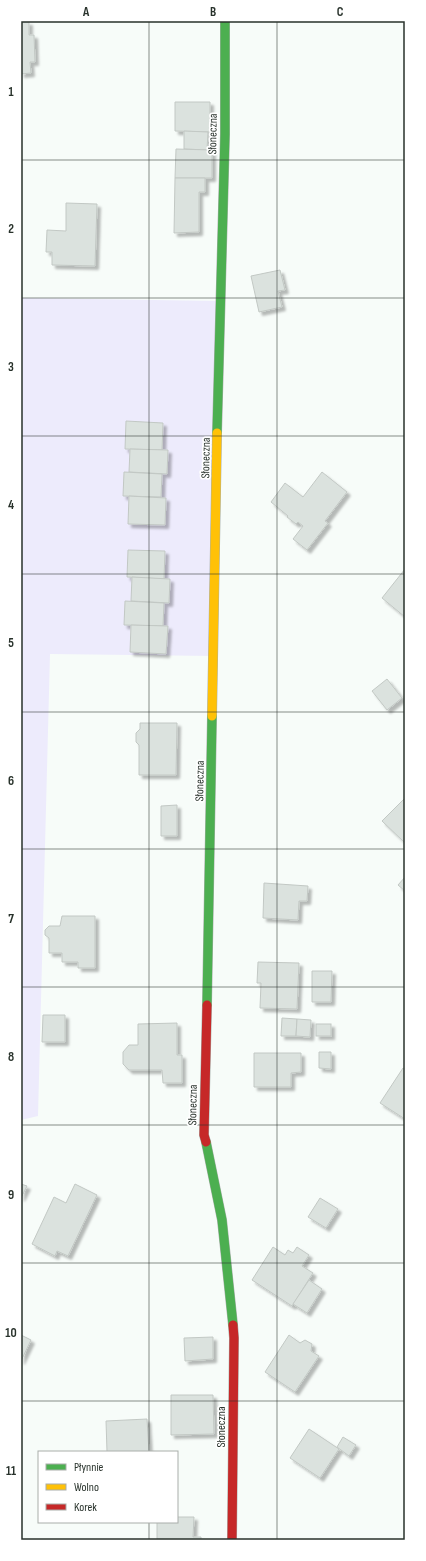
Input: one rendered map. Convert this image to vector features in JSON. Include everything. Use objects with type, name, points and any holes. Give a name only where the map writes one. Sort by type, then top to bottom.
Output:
[{"type":"street","name":"Słoneczna","points":[[226,21],[225,134],[220,301],[204,1135],[222,1220],[234,1338],[232,1540]]},
{"type":"shaded area","points":[[21,298],[220,301],[214,656],[50,654],[38,1116],[21,1120]]},
{"type":"building","points":[[21,22],[29,22],[29,35],[34,35],[35,62],[30,62],[31,73],[21,74]]},
{"type":"building","points":[[175,102],[210,102],[210,132],[175,131]]},
{"type":"building","points":[[184,131],[208,132],[207,150],[184,149]]},
{"type":"building","points":[[176,149],[212,150],[212,178],[175,178]]},
{"type":"building","points":[[175,178],[205,178],[205,192],[199,192],[199,232],[174,233]]},
{"type":"building","points":[[66,203],[97,204],[95,266],[52,265],[52,252],[46,252],[47,230],[66,231]]},
{"type":"building","points":[[280,270],[285,290],[278,291],[282,307],[259,312],[251,276]]},
{"type":"building","points":[[126,421],[163,423],[162,450],[125,449]]},
{"type":"building","points":[[130,449],[168,450],[167,474],[129,472]]},
{"type":"building","points":[[124,472],[162,474],[161,497],[123,496]]},
{"type":"building","points":[[322,472],[347,492],[325,521],[328,523],[307,550],[293,539],[303,526],[298,522],[296,524],[271,502],[285,483],[303,497]]},
{"type":"building","points":[[129,496],[166,498],[165,525],[128,524]]},
{"type":"building","points":[[128,550],[165,551],[164,579],[127,577]]},
{"type":"building","points":[[405,569],[405,617],[382,598]]},
{"type":"building","points":[[132,577],[170,579],[169,603],[131,601]]},
{"type":"building","points":[[125,601],[164,603],[163,626],[124,625]]},
{"type":"building","points":[[131,625],[168,626],[166,654],[130,652]]},
{"type":"building","points":[[387,679],[402,698],[387,710],[372,691]]},
{"type":"building","points":[[140,723],[177,723],[176,775],[139,775],[139,745],[136,742],[136,733],[140,729]]},
{"type":"building","points":[[405,798],[405,843],[382,821]]},
{"type":"building","points":[[177,805],[177,836],[161,836],[161,806]]},
{"type":"building","points":[[405,877],[405,891],[398,885]]},
{"type":"building","points":[[264,883],[308,886],[307,901],[299,901],[298,920],[263,918]]},
{"type":"building","points":[[62,916],[95,916],[95,968],[78,968],[78,962],[62,962],[62,953],[49,953],[49,938],[45,935],[45,930],[49,926],[60,926]]},
{"type":"building","points":[[258,962],[299,963],[297,1009],[260,1008],[261,983],[257,983]]},
{"type":"building","points":[[312,971],[332,971],[331,1002],[312,1002]]},
{"type":"building","points":[[43,1015],[65,1015],[65,1042],[42,1042]]},
{"type":"building","points":[[282,1018],[297,1019],[296,1036],[281,1036]]},
{"type":"building","points":[[297,1019],[311,1020],[310,1037],[296,1036]]},
{"type":"building","points":[[177,1023],[177,1055],[182,1055],[182,1083],[163,1083],[162,1070],[129,1070],[123,1064],[123,1052],[129,1045],[138,1045],[138,1024]]},
{"type":"building","points":[[316,1024],[331,1024],[331,1036],[316,1036]]},
{"type":"building","points":[[319,1052],[331,1052],[331,1069],[319,1068]]},
{"type":"building","points":[[254,1053],[301,1053],[301,1072],[291,1073],[291,1087],[254,1087]]},
{"type":"building","points":[[403,1068],[405,1069],[405,1119],[380,1103]]},
{"type":"building","points":[[21,1184],[27,1186],[21,1198]]},
{"type":"building","points":[[75,1184],[97,1195],[68,1256],[57,1251],[55,1256],[32,1244],[54,1197],[66,1203]]},
{"type":"building","points":[[320,1198],[338,1209],[326,1228],[308,1217]]},
{"type":"building","points":[[273,1247],[285,1255],[288,1250],[293,1253],[297,1247],[309,1255],[302,1266],[313,1273],[292,1306],[252,1280]]},
{"type":"building","points":[[309,1280],[322,1289],[307,1313],[293,1304]]},
{"type":"building","points":[[21,1335],[31,1340],[21,1361]]},
{"type":"building","points":[[289,1335],[300,1343],[305,1340],[312,1344],[311,1351],[319,1356],[295,1392],[265,1372]]},
{"type":"building","points":[[213,1337],[213,1359],[185,1361],[184,1338]]},
{"type":"building","points":[[171,1395],[213,1395],[214,1434],[171,1435]]},
{"type":"building","points":[[147,1419],[149,1451],[107,1451],[106,1421]]},
{"type":"building","points":[[309,1429],[339,1449],[320,1478],[290,1458]]},
{"type":"building","points":[[343,1437],[356,1445],[349,1456],[337,1447]]},
{"type":"building","points":[[178,1517],[194,1517],[193,1537],[201,1537],[201,1540],[157,1539],[157,1523],[178,1523]]},
{"type":"traffic: fast","points":[[217,433],[225,134],[225,21]]},
{"type":"traffic: fast","points":[[207,1005],[212,716]]},
{"type":"traffic: fast","points":[[206,1142],[222,1220],[233,1325]]},
{"type":"traffic: slow","points":[[212,716],[217,433]]},
{"type":"traffic: jam","points":[[206,1142],[204,1135],[207,1005]]},
{"type":"traffic: jam","points":[[232,1540],[233,1325]]}]
